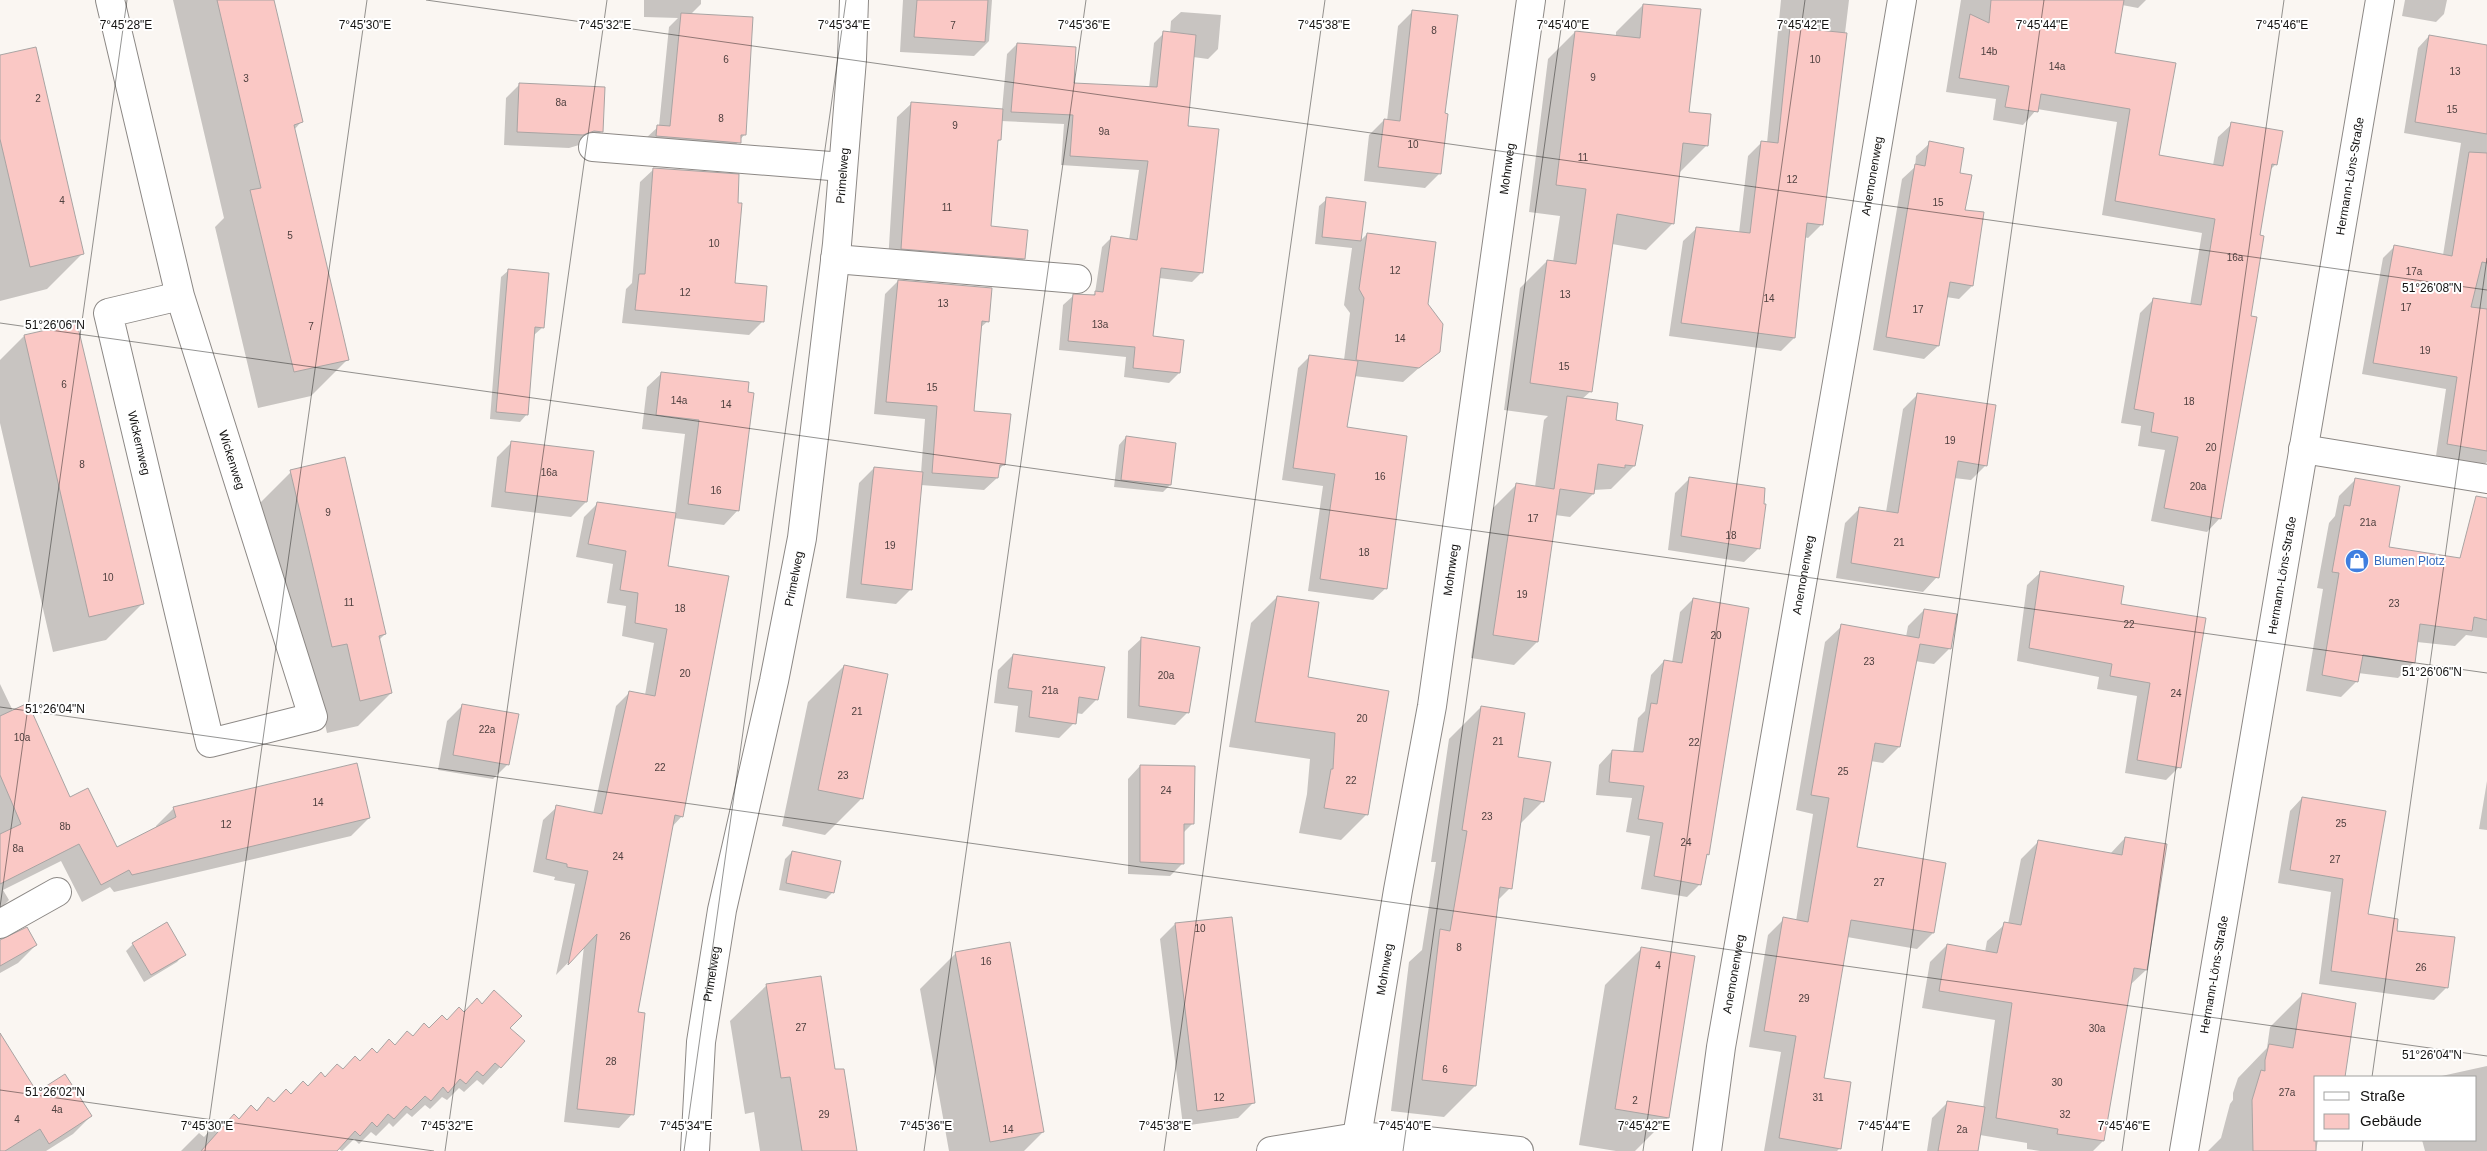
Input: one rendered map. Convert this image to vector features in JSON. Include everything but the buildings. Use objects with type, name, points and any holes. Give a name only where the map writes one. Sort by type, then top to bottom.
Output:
[{"type":"street","name":"Wickenweg","points":[[110,0],[180,296],[313,717],[210,743],[186,645]]},
{"type":"street","name":"Primelweg","points":[[695,1151],[703,1032],[722,910],[774,681],[802,538],[835,259],[852,59],[854,0]]},
{"type":"street","name":"Mohnweg","points":[[1357,1137],[1398,890],[1432,706],[1531,0]]},
{"type":"street","name":"Anemonenweg","points":[[1707,1151],[1722,1037],[1902,0]]},
{"type":"street","name":"Hermann-Löns-Straße","points":[[2184,1151],[2380,0]]},
{"type":"street","points":[[593,147],[843,167]]},
{"type":"street","points":[[835,259],[1077,279]]},
{"type":"street","name":"Wickernweg","points":[[180,296],[108,313],[186,645]]},
{"type":"street","points":[[2304,449],[2487,479]]},
{"type":"street","points":[[0,924],[56,892]]},
{"type":"street","points":[[1271,1151],[1357,1137],[1399,1145],[1519,1151]]},
{"type":"place","name":"Blumen Plotz","points":[[2357,561]]}]
